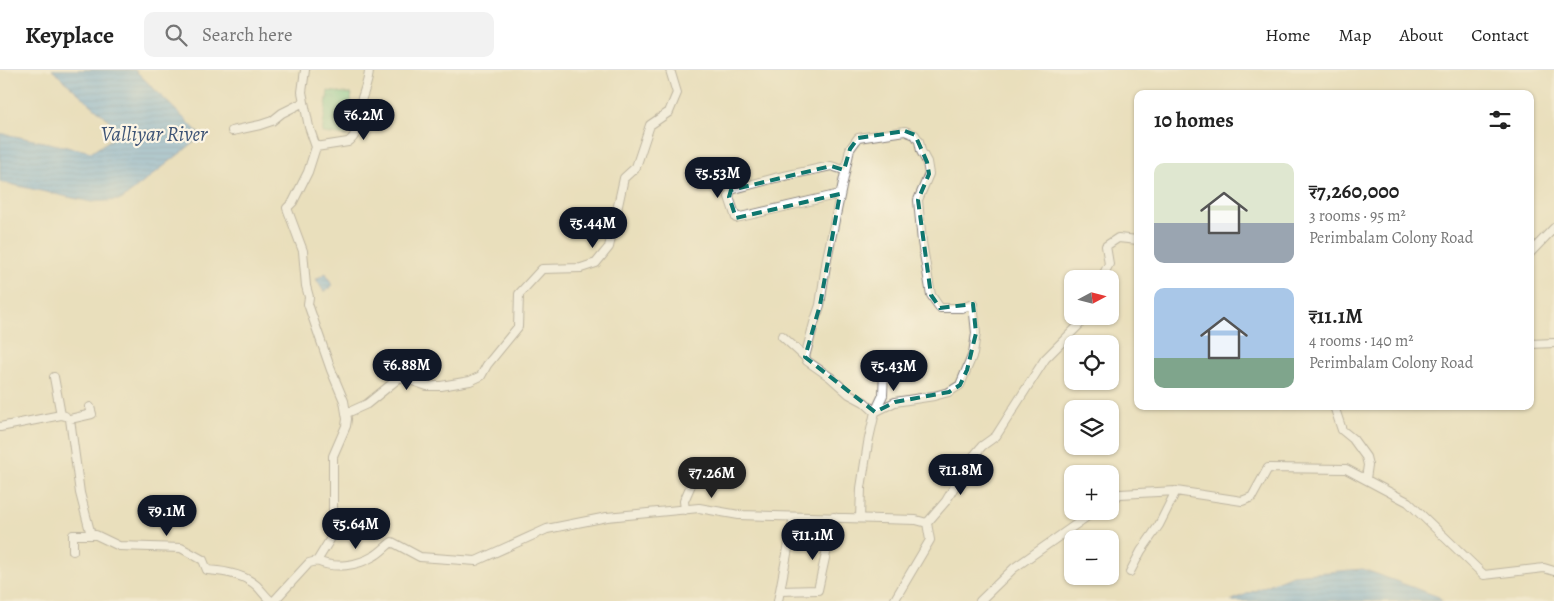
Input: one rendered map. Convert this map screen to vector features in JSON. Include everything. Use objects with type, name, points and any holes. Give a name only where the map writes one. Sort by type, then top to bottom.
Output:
[{"type":"street","points":[[305,70],[302,92],[309,127],[316,146],[308,172],[293,202],[287,208],[303,251],[306,286],[309,297],[308,304],[347,413],[346,426],[333,456],[331,538],[317,561]]},
{"type":"street","points":[[316,146],[351,141],[356,132],[360,103],[369,70]]},
{"type":"street","points":[[347,413],[367,404],[399,378],[427,386],[441,386],[470,381],[480,376],[518,327],[519,294],[542,269],[581,268],[596,263],[610,247],[624,178],[636,167],[650,125],[669,112],[677,93],[670,70]]},
{"type":"street","points":[[232,131],[260,125],[304,102]]},
{"type":"street","points":[[805,357],[820,306],[827,258],[844,170],[850,149],[858,138],[905,131],[915,135],[919,141],[921,151],[928,162],[929,174],[918,200],[922,242],[931,295],[940,308],[962,308],[973,304],[976,333],[973,354],[960,384],[949,392],[895,402],[875,412]]},
{"type":"street","points":[[840,194],[736,218],[729,197],[731,190],[775,178],[831,166],[844,170]]},
{"type":"street","points":[[1534,249],[1554,228]]},
{"type":"street","points":[[1106,270],[1108,264],[1106,246],[1118,238],[1134,240]]},
{"type":"street","points":[[894,601],[930,540],[927,523],[946,500],[982,446],[996,436],[1045,359],[1080,325]]},
{"type":"street","points":[[782,336],[807,361],[875,412]]},
{"type":"street","points":[[1534,344],[1554,343]]},
{"type":"street","points":[[860,518],[861,488],[875,412],[883,395],[884,371],[890,368],[898,368],[912,374]]},
{"type":"street","points":[[54,377],[60,415]]},
{"type":"street","points":[[0,428],[60,415],[70,419],[92,414],[90,407]]},
{"type":"street","points":[[1335,410],[1342,430],[1354,439],[1366,457],[1368,465],[1366,480]]},
{"type":"street","points":[[70,419],[80,493],[91,535]]},
{"type":"street","points":[[1119,495],[1176,491],[1242,501],[1252,497],[1268,468],[1346,469],[1408,502],[1484,575],[1544,568],[1554,571]]},
{"type":"street","points":[[685,510],[684,501],[691,486]]},
{"type":"street","points":[[1130,572],[1141,551],[1159,525],[1176,491]]},
{"type":"street","points":[[74,551],[73,535],[96,535],[119,546],[181,548],[203,560],[207,570],[227,572],[245,577],[273,601],[309,563],[317,561],[326,565],[347,566],[374,556],[392,542],[420,557],[476,561],[547,529],[607,517],[699,508],[739,515],[916,520],[927,523]]},
{"type":"street","points":[[778,601],[794,517]]},
{"type":"street","points":[[780,591],[818,590],[834,517]]},
{"type":"street","points":[[980,601],[1014,568],[1082,520]]},
{"type":"highlighted area","points":[[905,131],[915,135],[927,162],[929,174],[918,200],[931,295],[940,308],[973,304],[976,333],[967,370],[960,385],[949,392],[895,402],[875,412],[805,357],[820,305],[840,194],[736,218],[729,197],[731,190],[831,166],[844,170],[850,149],[858,138]]},
{"type":"green space","points":[[328,91],[352,94],[346,136],[322,133]]},
{"type":"water","name":"Valliyar River","points":[[52,70],[135,70],[202,136],[121,200],[91,202],[0,182],[0,133],[92,152],[122,132]]},
{"type":"water","points":[[326,273],[332,286],[324,292],[316,279]]},
{"type":"water","points":[[1363,569],[1439,597],[1442,601],[1230,601],[1292,575]]}]
